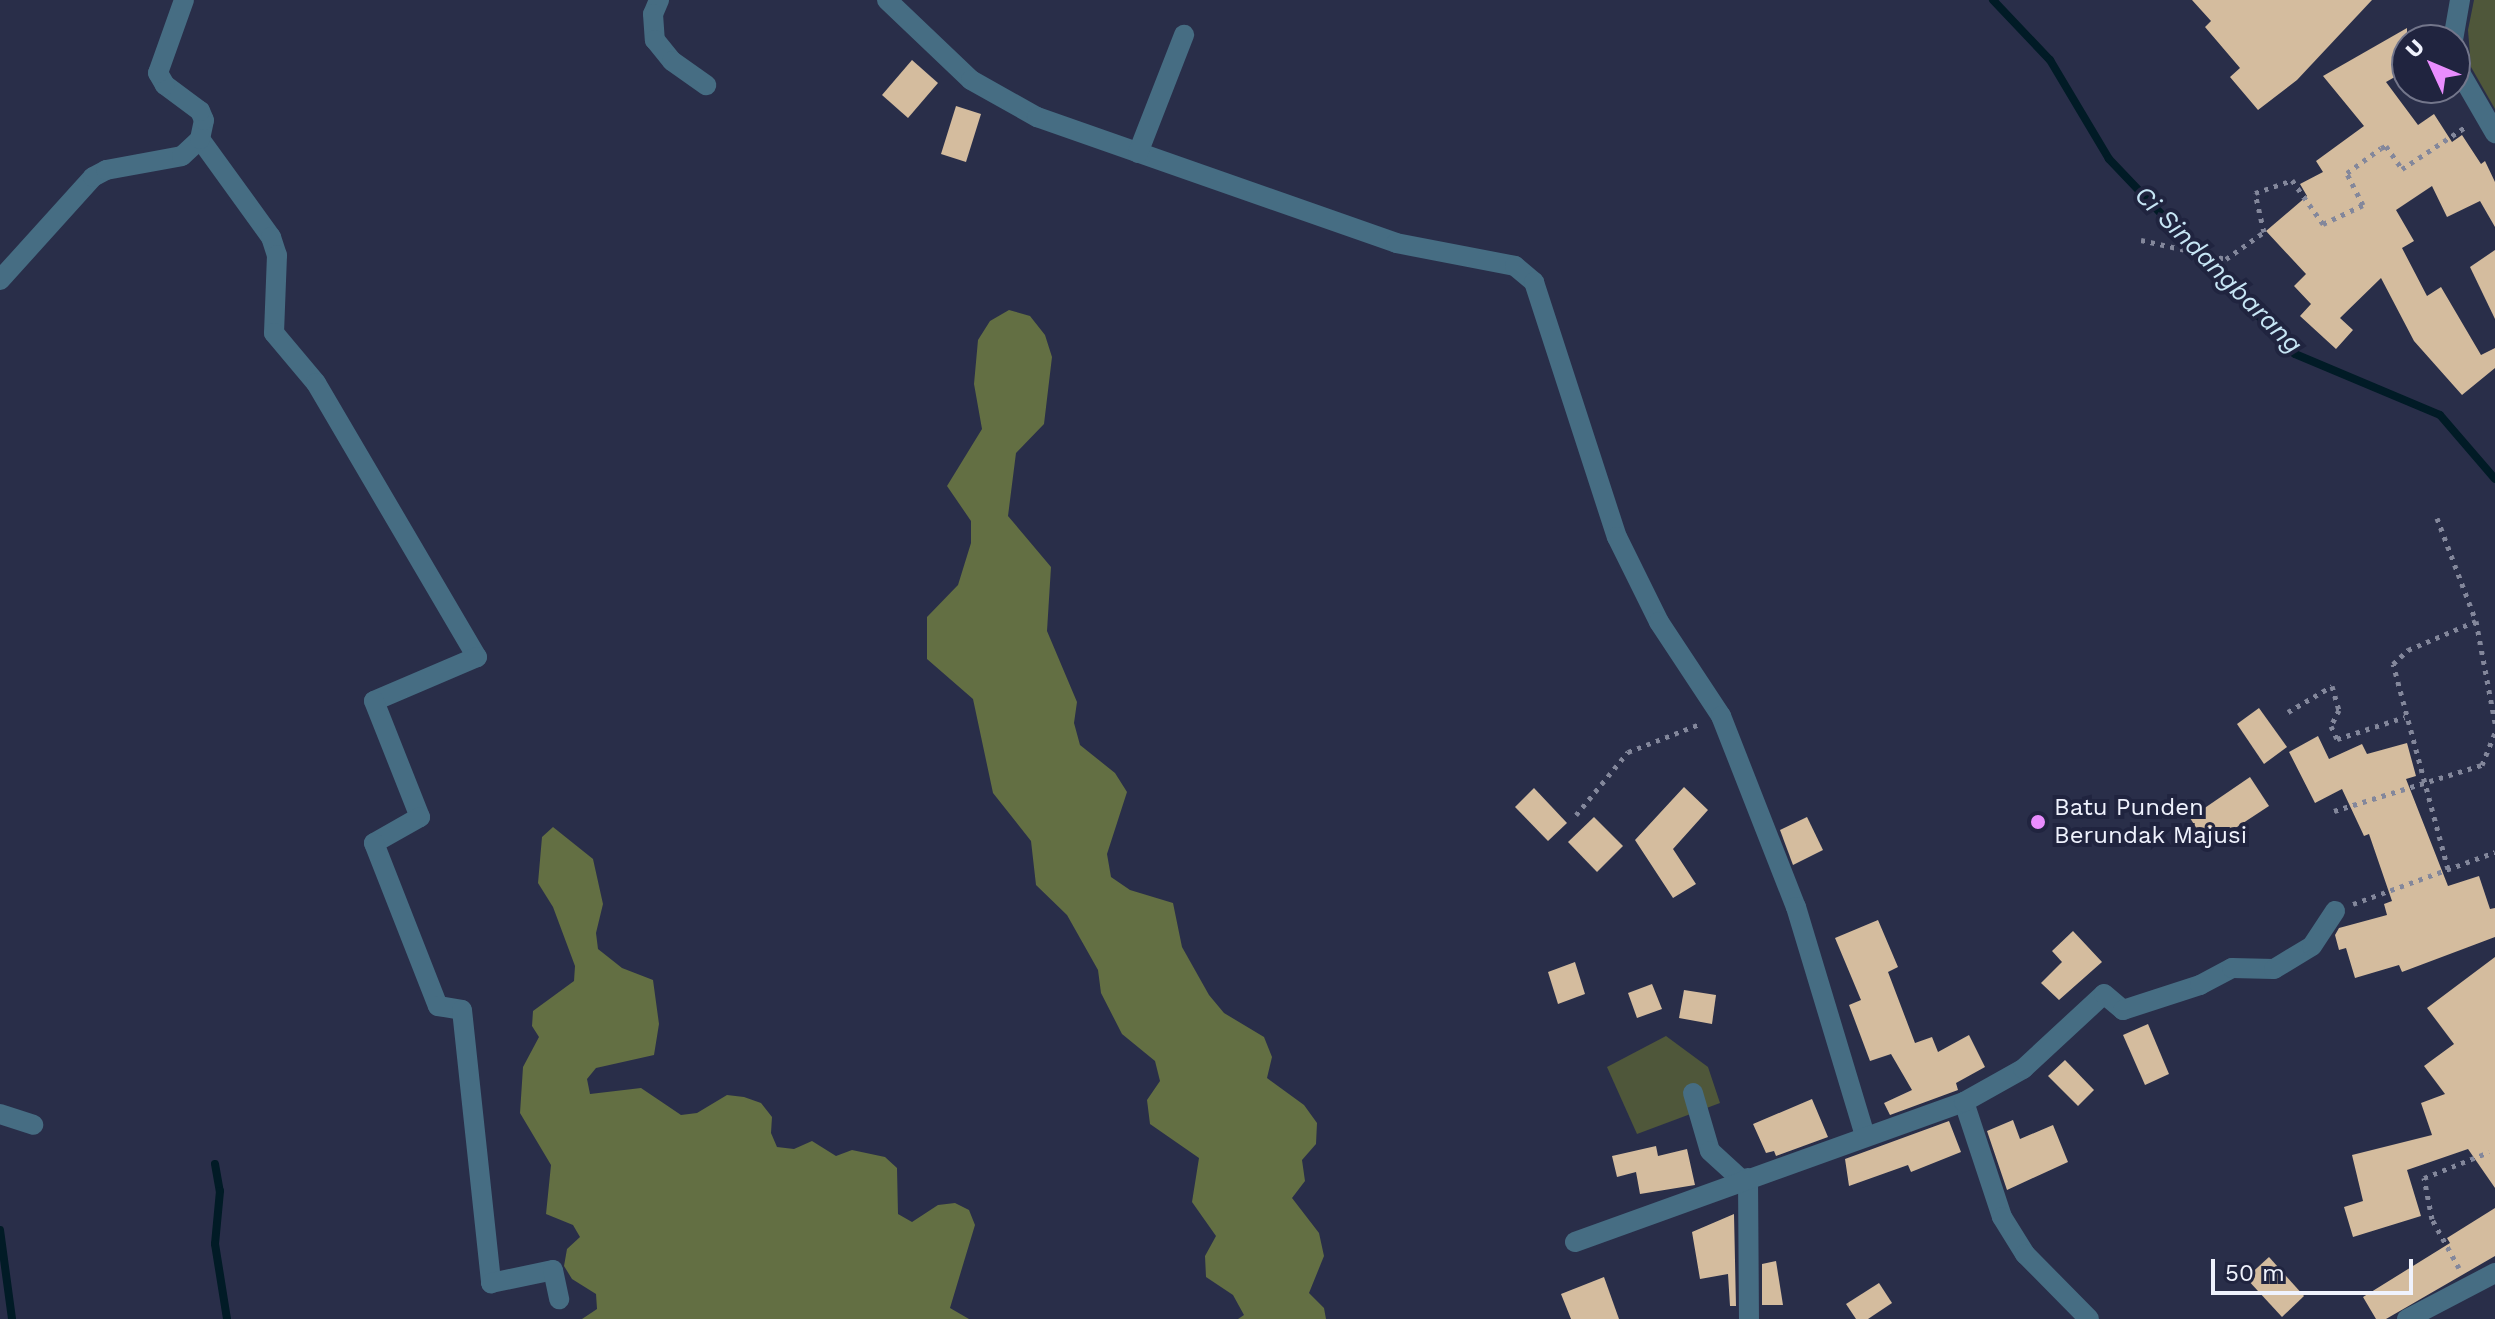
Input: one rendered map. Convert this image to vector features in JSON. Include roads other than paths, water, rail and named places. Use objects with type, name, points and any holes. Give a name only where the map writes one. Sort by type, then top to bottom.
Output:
[{"type":"street","points":[[0,280],[93,177],[106,170],[182,156],[200,139],[204,120],[159,79],[184,0]]},
{"type":"street","points":[[659,0],[653,14],[655,40],[672,61],[706,85]]},
{"type":"street","points":[[887,0],[971,80],[1005,102],[1138,153],[1396,243],[1503,262],[1526,272],[1534,282],[1568,376],[1617,537],[1659,622],[1721,716],[1796,907],[1865,1136]]},
{"type":"street","points":[[2456,24],[2460,0]]},
{"type":"street","points":[[1138,153],[1184,35]]},
{"type":"street","points":[[2471,95],[2495,133]]},
{"type":"street","points":[[200,139],[271,237],[277,255],[274,333],[316,383],[477,657],[374,701],[420,817],[374,843],[438,1006],[462,1010],[491,1283],[553,1270],[559,1299]]},
{"type":"street","points":[[1575,1242],[1964,1102],[2023,1069],[2104,994],[2123,1010],[2200,985],[2232,968],[2274,969],[2312,946],[2335,911]]},
{"type":"street","points":[[1693,1093],[1710,1151],[1746,1179]]},
{"type":"street","points":[[1964,1102],[2002,1217],[2025,1254],[2089,1319]]},
{"type":"street","points":[[0,1114],[33,1125]]},
{"type":"street","points":[[1746,1179],[1749,1319]]},
{"type":"street","points":[[2407,1319],[2495,1273]]},
{"type":"waterway","name":"Ci Sindangbarang","points":[[1993,0],[2050,60],[2109,159],[2295,354],[2440,415],[2495,479]]},
{"type":"waterway","points":[[215,1164],[220,1191],[215,1244],[227,1319]]},
{"type":"waterway","points":[[0,1230],[12,1319]]},
{"type":"place","name":"Batu Punden Berundak Majusi","points":[[2038,822]]}]
